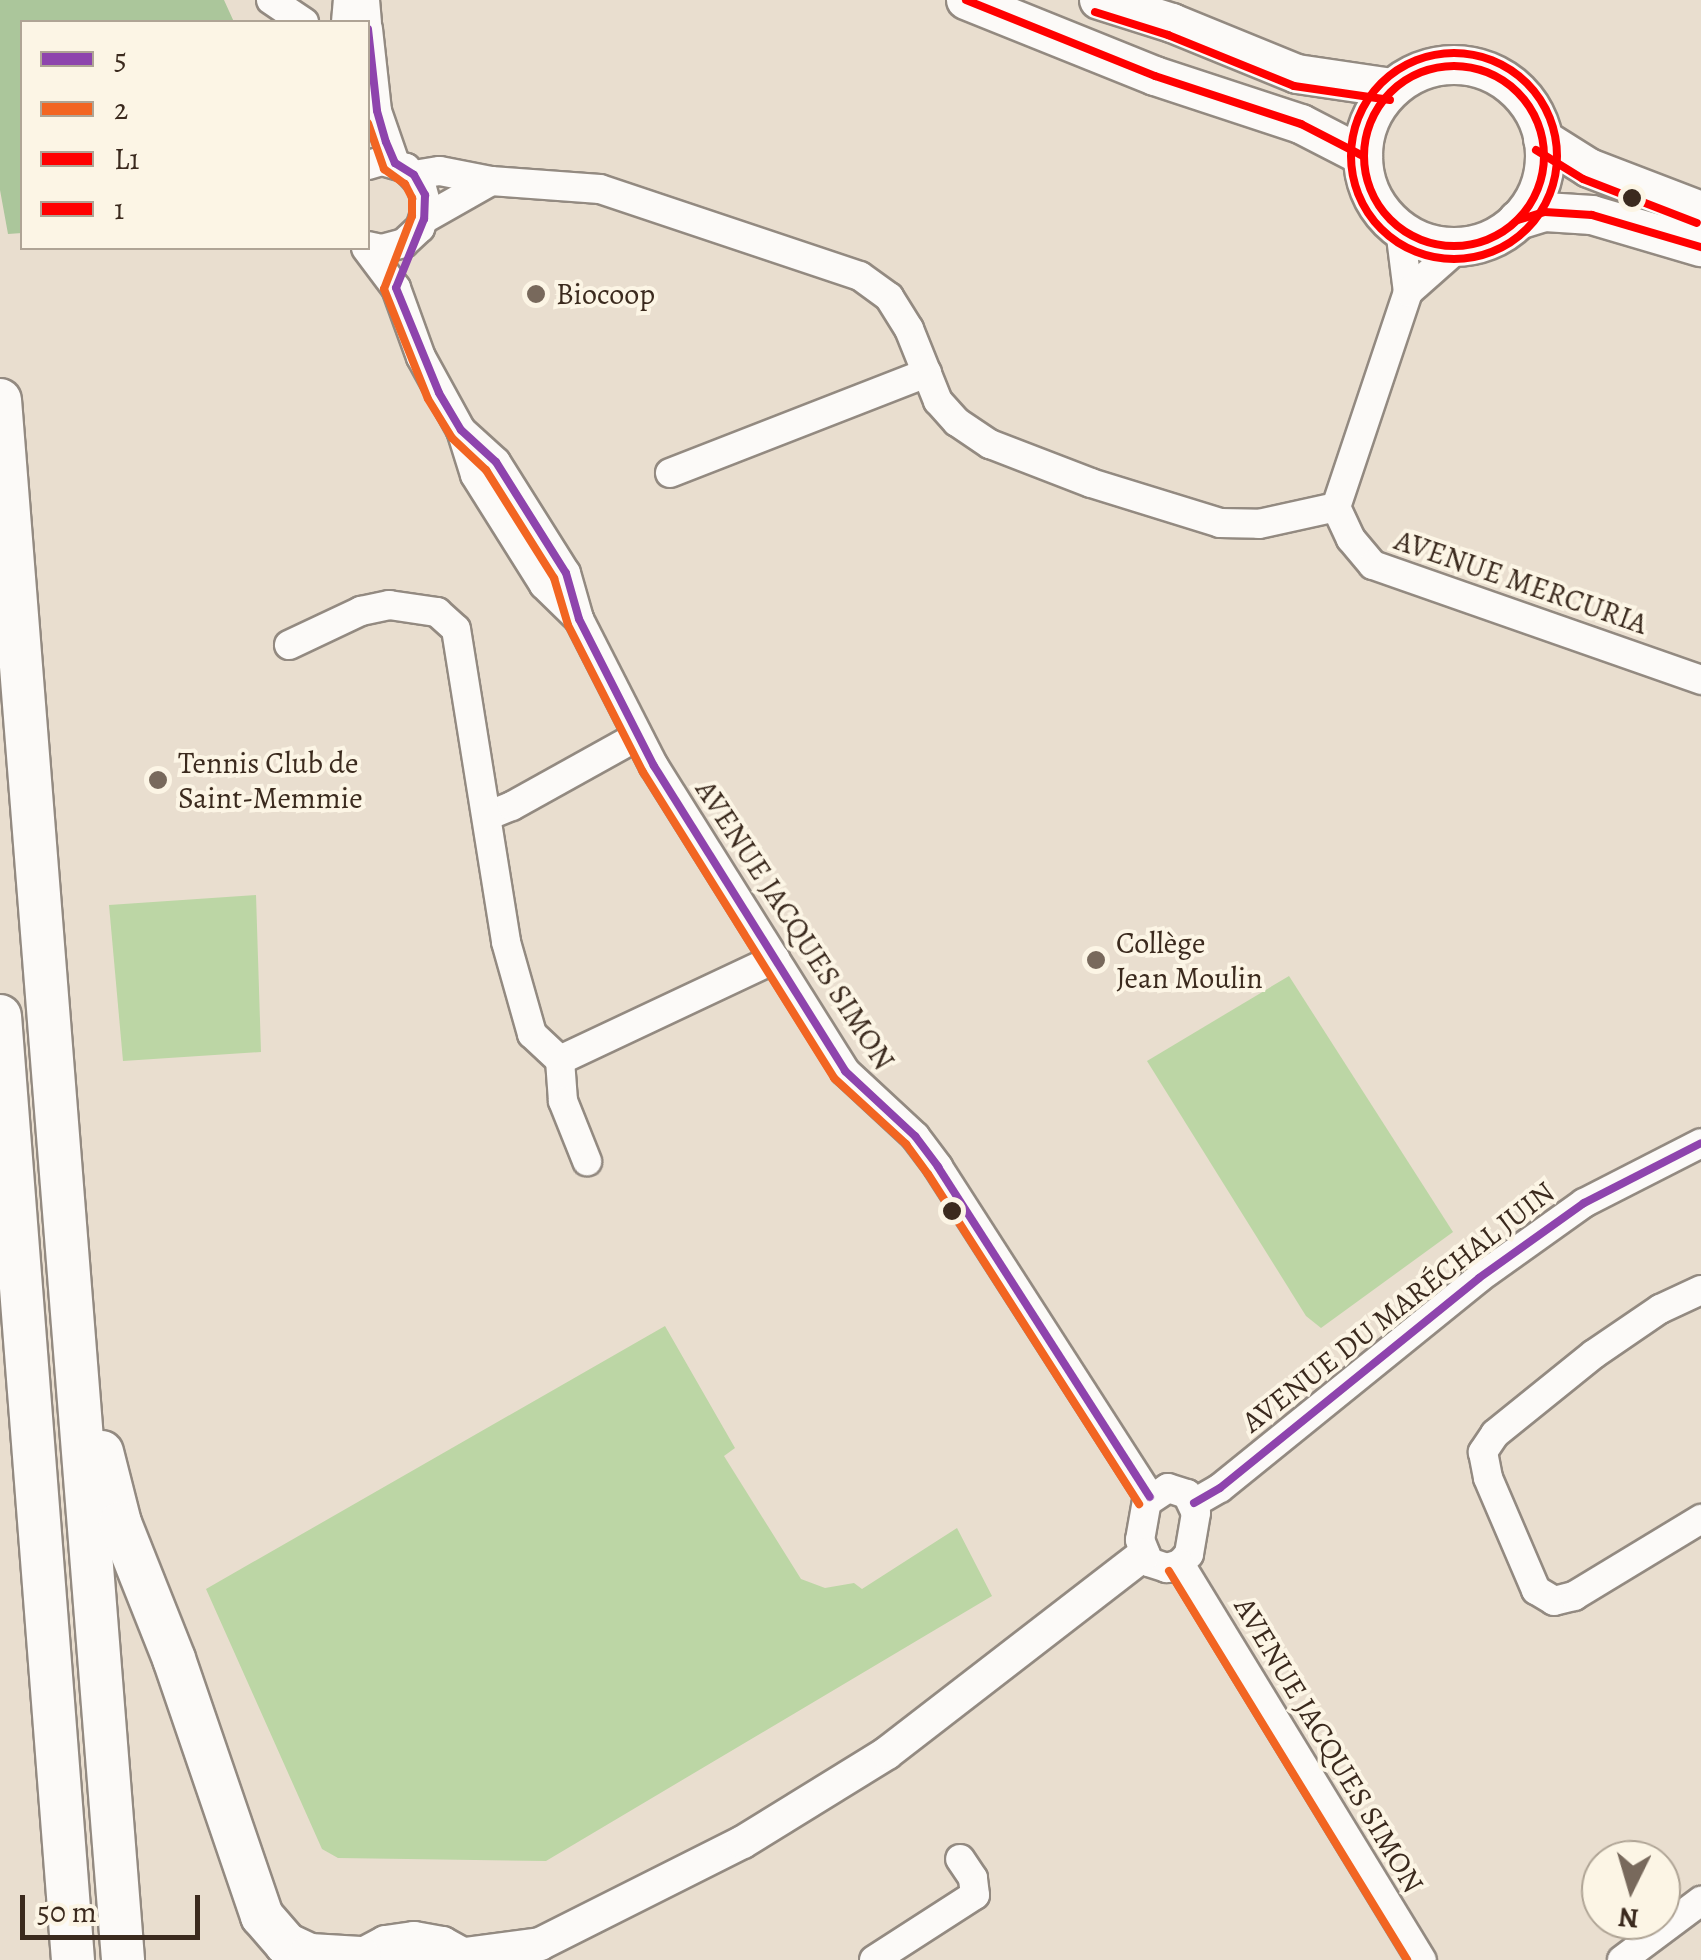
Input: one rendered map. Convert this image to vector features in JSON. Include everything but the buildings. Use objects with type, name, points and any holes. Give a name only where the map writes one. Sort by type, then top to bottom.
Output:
[{"type":"main road","points":[[966,0],[1154,76],[1301,124],[1363,156]]},
{"type":"main road","points":[[1098,0],[1172,23],[1297,74],[1392,88]]},
{"type":"main road","points":[[1518,220],[1543,174],[1543,140],[1535,115],[1521,95],[1501,78],[1477,68],[1451,65],[1426,70],[1392,88],[1371,118],[1363,156],[1367,184],[1380,209],[1400,229],[1424,242],[1460,246],[1498,235],[1518,220],[1545,212],[1592,215],[1701,247]]},
{"type":"main road","points":[[1543,140],[1589,168],[1701,211]]},
{"type":"main road","points":[[0,400],[122,1960]]},
{"type":"main road","points":[[0,1016],[73,1960]]},
{"type":"main road","points":[[73,1348],[120,1523],[194,1715],[262,1916],[286,1944],[310,1954],[359,1959],[386,1946],[414,1942],[462,1957]]},
{"type":"street","points":[[271,0],[301,20]]},
{"type":"street","points":[[370,52],[377,111],[392,168],[426,196],[396,288]]},
{"type":"street","points":[[392,168],[440,170],[491,182],[600,189],[860,276],[889,296],[948,411],[990,444],[1091,482],[1220,523],[1259,524],[1336,507],[1408,292],[1400,229]]},
{"type":"street","points":[[370,246],[393,248],[491,182]]},
{"type":"street","points":[[1408,292],[1460,246]]},
{"type":"street","name":"AVENUE JACQUES SIMON","points":[[370,250],[396,288],[421,356],[461,430],[468,459],[484,490],[544,585],[579,618],[638,736],[774,958],[845,1071],[906,1128],[938,1167],[1150,1497]]},
{"type":"street","points":[[670,473],[927,373]]},
{"type":"street","name":"AVENUE MERCURIA","points":[[1336,507],[1351,539],[1373,565],[1701,680]]},
{"type":"street","points":[[290,644],[361,611],[389,605],[438,612],[456,629],[506,942],[532,1034],[560,1060],[563,1101],[587,1161]]},
{"type":"street","points":[[487,816],[638,736]]},
{"type":"street","points":[[560,1060],[774,958]]},
{"type":"street","name":"AVENUE DU MARÉCHAL JUIN","points":[[1194,1503],[1220,1488],[1524,1246],[1584,1204],[1701,1143]]},
{"type":"street","points":[[1701,1290],[1660,1308],[1594,1354],[1495,1434],[1484,1452],[1488,1478],[1536,1590],[1554,1601],[1574,1596],[1701,1519]]},
{"type":"street","points":[[1175,1488],[1194,1503],[1191,1546],[1180,1564],[1157,1566],[1143,1555],[1140,1540],[1150,1497],[1162,1489],[1175,1488]]},
{"type":"street","points":[[462,1957],[534,1952],[743,1842],[887,1753],[1143,1555]]},
{"type":"street","name":"AVENUE JACQUES SIMON","points":[[1180,1564],[1422,1960]]},
{"type":"street","points":[[874,1960],[975,1895],[973,1878],[960,1859]]},
{"type":"street","points":[[1622,1960],[1701,1900]]},
{"type":"green space","points":[[0,0],[224,0],[233,20],[20,20],[20,233],[8,234],[0,190]]},
{"type":"green space","points":[[256,895],[261,1052],[123,1061],[109,905]]},
{"type":"green space","points":[[1289,976],[1453,1232],[1321,1328],[1306,1316],[1147,1061]]},
{"type":"green space","points":[[665,1326],[735,1448],[724,1456],[801,1579],[825,1588],[854,1583],[862,1589],[957,1528],[992,1596],[546,1861],[338,1858],[322,1849],[206,1589]]},
{"type":"transit line","name":"L1","points":[[966,0],[1155,76],[1301,124],[1363,156]]},
{"type":"transit line","name":"1","points":[[1095,12],[1168,35],[1294,86],[1390,100]]},
{"type":"transit line","name":"5","points":[[370,47],[377,111],[386,142],[395,163],[414,175],[425,195],[424,219],[396,288],[439,393],[461,430],[496,462],[566,573],[579,619],[654,766],[845,1071],[915,1136],[938,1167],[1150,1497]]},
{"type":"transit line","name":"1","points":[[1454,53],[1493,61],[1527,83],[1549,117],[1557,156],[1549,195],[1527,229],[1493,251],[1454,259],[1415,251],[1381,229],[1359,195],[1351,156],[1359,117],[1381,83],[1415,61],[1454,53]]},
{"type":"transit line","name":"L1","points":[[1454,66],[1489,72],[1518,92],[1538,121],[1544,156],[1538,191],[1518,220],[1489,240],[1454,246],[1419,240],[1390,220],[1370,191],[1364,156],[1370,121],[1390,92],[1419,72],[1454,66]]},
{"type":"transit line","name":"2","points":[[370,129],[384,169],[405,184],[412,198],[412,216],[384,289],[428,399],[452,438],[486,470],[554,578],[568,625],[643,772],[834,1078],[906,1144],[928,1174],[1139,1504]]},
{"type":"transit line","name":"1","points":[[1536,150],[1583,179],[1697,223]]},
{"type":"transit line","name":"L1","points":[[1518,220],[1545,212],[1592,215],[1701,247]]},
{"type":"transit line","name":"5","points":[[1194,1503],[1220,1488],[1479,1278],[1584,1203],[1701,1143]]},
{"type":"transit line","name":"2","points":[[1169,1571],[1407,1960]]},
{"type":"place","name":"Biocoop","points":[[536,294]]},
{"type":"place","name":"Tennis Club de Saint-Memmie","points":[[158,780]]},
{"type":"place","name":"Collège Jean Moulin","points":[[1096,960]]}]
